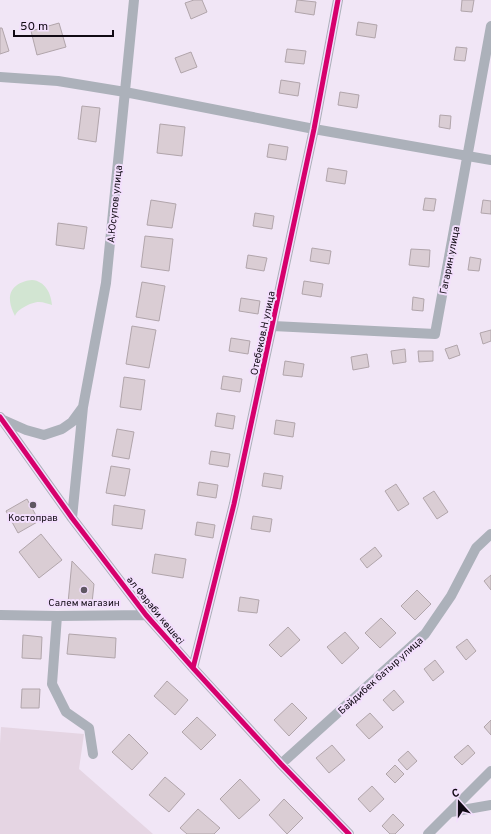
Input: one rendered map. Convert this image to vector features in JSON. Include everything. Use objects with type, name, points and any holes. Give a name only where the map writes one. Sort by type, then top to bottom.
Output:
[{"type":"street","name":"А.Юсупов улица","points":[[72,518],[84,407],[106,283],[134,0]]},
{"type":"street","name":"Отебеков.Н улица","points":[[193,668],[234,504],[314,129],[338,0]]},
{"type":"street","name":"Гагарин улица","points":[[272,326],[435,334],[491,26]]},
{"type":"street","points":[[0,78],[58,81],[125,92],[314,129],[491,160]]},
{"type":"street","name":"А.Юсупов улица","points":[[0,418],[26,430],[44,435],[62,429],[72,422],[84,407]]},
{"type":"street","name":"әл Фараби көшесі","points":[[0,418],[72,518],[146,615],[281,764],[348,834]]},
{"type":"street","name":"Байдибек батыр улица","points":[[281,764],[425,634],[450,596],[476,548],[491,534]]},
{"type":"street","points":[[0,615],[146,615]]},
{"type":"street","points":[[57,616],[52,684],[66,712],[89,728],[93,754]]},
{"type":"street","points":[[428,834],[491,771]]},
{"type":"street","points":[[451,812],[491,805]]},
{"type":"shaded area","points":[[1,727],[84,734],[79,769],[153,834],[0,834]]},
{"type":"green space","points":[[32,280],[44,285],[49,292],[52,305],[36,302],[22,308],[16,313],[15,316],[10,302],[11,292],[20,283]]},
{"type":"building","points":[[194,0],[202,0],[207,12],[191,19],[185,3]]},
{"type":"building","points":[[297,0],[316,2],[314,15],[295,12]]},
{"type":"building","points":[[462,0],[474,0],[472,12],[461,11]]},
{"type":"building","points":[[358,22],[377,25],[375,38],[356,35]]},
{"type":"building","points":[[59,23],[66,47],[37,55],[31,31]]},
{"type":"building","points":[[0,28],[2,28],[9,51],[0,54]]},
{"type":"building","points":[[456,47],[467,48],[465,61],[454,60]]},
{"type":"building","points":[[287,49],[306,51],[304,64],[285,62]]},
{"type":"building","points":[[191,52],[197,67],[181,73],[175,58]]},
{"type":"building","points":[[281,80],[300,83],[298,96],[279,93]]},
{"type":"building","points":[[340,92],[359,95],[357,108],[338,105]]},
{"type":"building","points":[[82,106],[100,108],[96,142],[78,139]]},
{"type":"building","points":[[440,115],[451,116],[450,129],[439,127]]},
{"type":"building","points":[[160,124],[185,127],[182,156],[157,153]]},
{"type":"building","points":[[269,144],[288,147],[286,160],[267,157]]},
{"type":"building","points":[[328,168],[347,171],[345,184],[326,181]]},
{"type":"building","points":[[425,198],[436,199],[434,211],[423,210]]},
{"type":"building","points":[[151,200],[176,204],[172,228],[147,225]]},
{"type":"building","points":[[483,200],[491,201],[491,214],[481,213]]},
{"type":"building","points":[[255,213],[274,216],[272,229],[253,226]]},
{"type":"building","points":[[58,223],[87,227],[84,249],[56,245]]},
{"type":"building","points":[[145,236],[173,239],[169,271],[141,267]]},
{"type":"building","points":[[312,248],[331,251],[329,264],[310,261]]},
{"type":"building","points":[[411,249],[430,250],[429,267],[409,265]]},
{"type":"building","points":[[248,255],[267,258],[264,271],[246,268]]},
{"type":"building","points":[[470,257],[481,259],[479,271],[468,270]]},
{"type":"building","points":[[304,281],[323,284],[321,297],[302,294]]},
{"type":"building","points":[[142,282],[165,286],[159,321],[136,317]]},
{"type":"building","points":[[413,297],[424,299],[423,311],[412,310]]},
{"type":"building","points":[[241,298],[260,301],[258,314],[239,311]]},
{"type":"building","points":[[132,326],[156,330],[149,368],[126,364]]},
{"type":"building","points":[[491,330],[491,341],[483,344],[480,333]]},
{"type":"building","points":[[231,338],[250,341],[248,354],[229,351]]},
{"type":"building","points":[[457,345],[460,355],[449,359],[445,349]]},
{"type":"building","points":[[405,349],[406,362],[393,364],[391,351]]},
{"type":"building","points":[[418,351],[433,351],[433,361],[419,362]]},
{"type":"building","points":[[367,354],[369,367],[353,370],[351,357]]},
{"type":"building","points":[[285,361],[304,364],[302,377],[283,375]]},
{"type":"building","points":[[223,376],[242,379],[240,392],[221,389]]},
{"type":"building","points":[[124,377],[145,380],[141,410],[120,407]]},
{"type":"building","points":[[217,413],[235,416],[233,429],[215,426]]},
{"type":"building","points":[[276,420],[295,423],[293,437],[274,434]]},
{"type":"building","points":[[117,429],[134,432],[129,459],[112,456]]},
{"type":"building","points":[[211,451],[230,454],[228,467],[209,464]]},
{"type":"building","points":[[111,466],[130,469],[125,496],[106,493]]},
{"type":"building","points":[[264,473],[283,476],[281,489],[262,486]]},
{"type":"building","points":[[199,482],[218,485],[216,498],[197,495]]},
{"type":"building","points":[[396,484],[409,504],[398,511],[385,491]]},
{"type":"building","points":[[434,491],[448,512],[437,519],[423,498]]},
{"type":"building","points":[[27,499],[39,521],[18,533],[6,511]]},
{"type":"building","points":[[114,505],[145,510],[142,529],[112,525]]},
{"type":"building","points":[[253,516],[272,519],[270,532],[251,529]]},
{"type":"building","points":[[197,522],[215,525],[213,538],[195,535]]},
{"type":"building","points":[[41,534],[62,560],[39,578],[19,552]]},
{"type":"building","points":[[375,547],[382,556],[367,568],[360,559]]},
{"type":"building","points":[[155,554],[186,559],[183,578],[152,573]]},
{"type":"building","points":[[72,561],[94,584],[92,603],[68,603]]},
{"type":"building","points":[[491,575],[491,590],[484,581]]},
{"type":"building","points":[[417,590],[431,604],[415,620],[401,606]]},
{"type":"building","points":[[240,597],[259,600],[257,613],[238,611]]},
{"type":"building","points":[[381,618],[396,633],[380,648],[365,633]]},
{"type":"building","points":[[288,627],[300,640],[281,657],[269,645]]},
{"type":"building","points":[[345,632],[359,648],[342,664],[327,647]]},
{"type":"building","points":[[69,634],[116,638],[115,658],[67,654]]},
{"type":"building","points":[[23,635],[42,637],[41,659],[22,658]]},
{"type":"building","points":[[467,639],[476,651],[466,660],[456,647]]},
{"type":"building","points":[[435,660],[444,672],[433,681],[424,669]]},
{"type":"building","points":[[167,681],[188,700],[175,715],[154,696]]},
{"type":"building","points":[[22,689],[40,689],[39,708],[21,708]]},
{"type":"building","points":[[394,690],[404,702],[393,711],[383,700]]},
{"type":"building","points":[[292,703],[307,718],[289,736],[274,720]]},
{"type":"building","points":[[370,713],[383,727],[369,739],[356,725]]},
{"type":"building","points":[[197,717],[216,735],[201,750],[182,732]]},
{"type":"building","points":[[491,720],[491,735],[484,727]]},
{"type":"building","points":[[129,734],[148,753],[132,770],[112,752]]},
{"type":"building","points":[[332,745],[345,760],[329,773],[316,758]]},
{"type":"building","points":[[468,745],[475,753],[462,765],[454,757]]},
{"type":"building","points":[[408,751],[417,761],[407,770],[398,760]]},
{"type":"building","points":[[395,765],[404,774],[395,783],[386,774]]},
{"type":"building","points":[[165,777],[185,794],[169,812],[149,795]]},
{"type":"building","points":[[240,779],[260,800],[239,819],[220,799]]},
{"type":"building","points":[[372,786],[384,799],[370,812],[358,799]]},
{"type":"building","points":[[284,799],[303,818],[287,834],[269,815]]},
{"type":"building","points":[[198,809],[220,828],[214,834],[187,834],[180,828]]},
{"type":"building","points":[[393,814],[404,825],[395,834],[390,834],[382,826]]},
{"type":"cycle path","points":[[193,668],[234,504],[314,129],[338,0]]},
{"type":"cycle path","points":[[0,417],[72,518],[146,615],[281,764],[349,834]]},
{"type":"place","name":"Костоправ","points":[[33,505]]},
{"type":"place","name":"Салем магазин","points":[[84,590]]}]
